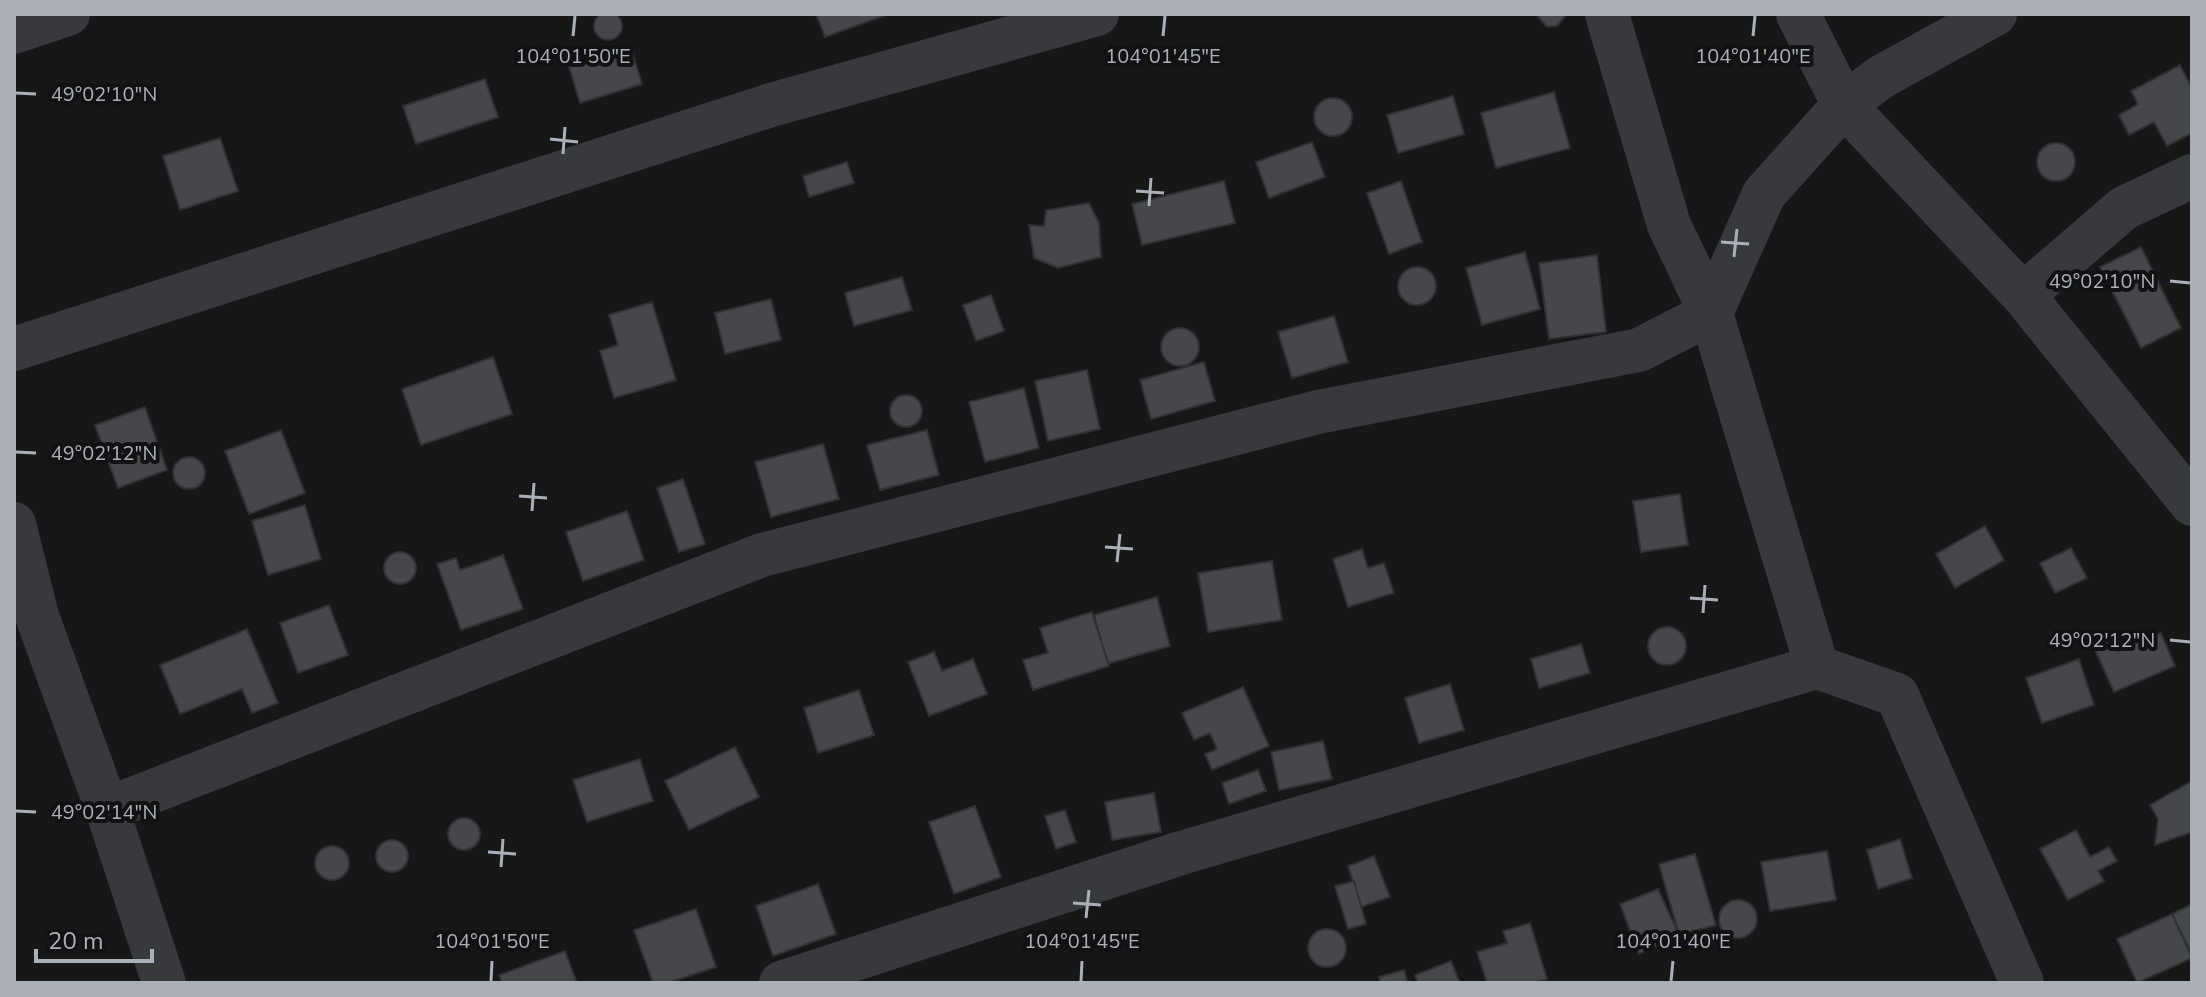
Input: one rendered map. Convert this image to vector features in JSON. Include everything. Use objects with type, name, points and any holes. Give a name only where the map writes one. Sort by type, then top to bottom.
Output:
[{"type":"street","points":[[14,32],[68,14]]},
{"type":"street","points":[[14,349],[771,105],[1097,14]]},
{"type":"street","points":[[1607,14],[1669,225],[1711,313],[1817,667]]},
{"type":"street","points":[[1798,14],[1844,105],[2023,295],[2192,504]]},
{"type":"street","points":[[107,809],[762,555],[1318,412],[1639,350],[1711,313],[1764,194],[1844,105],[1881,77],[1995,14]]},
{"type":"street","points":[[2023,295],[2124,208],[2192,176]]},
{"type":"street","points":[[14,524],[37,616],[107,809],[164,983]]},
{"type":"street","points":[[781,983],[1181,853],[1817,667],[1897,695],[2022,983]]},
{"type":"building","points":[[608,12],[618,16],[622,26],[618,36],[608,40],[598,36],[594,26],[598,16]]},
{"type":"building","points":[[816,14],[889,14],[825,37]]},
{"type":"building","points":[[1536,14],[1566,15],[1557,26],[1547,27]]},
{"type":"building","points":[[631,48],[642,84],[580,103],[569,67]]},
{"type":"building","points":[[2180,65],[2192,88],[2192,133],[2167,146],[2154,122],[2129,135],[2119,115],[2138,104],[2131,91]]},
{"type":"building","points":[[485,79],[498,117],[416,144],[403,106]]},
{"type":"building","points":[[1554,92],[1570,148],[1496,168],[1481,113]]},
{"type":"building","points":[[1453,96],[1464,134],[1398,153],[1387,115]]},
{"type":"building","points":[[1333,98],[1346,104],[1352,117],[1346,130],[1333,136],[1320,130],[1314,117],[1320,104]]},
{"type":"building","points":[[220,138],[238,191],[180,210],[163,156]]},
{"type":"building","points":[[1312,142],[1325,177],[1269,198],[1256,162]]},
{"type":"building","points":[[2056,143],[2069,149],[2075,162],[2069,175],[2056,181],[2043,175],[2037,162],[2043,149]]},
{"type":"building","points":[[847,162],[854,183],[809,197],[803,176]]},
{"type":"building","points":[[1224,181],[1235,223],[1142,245],[1132,204]]},
{"type":"building","points":[[1401,181],[1422,242],[1389,254],[1367,193]]},
{"type":"building","points":[[1089,203],[1099,223],[1101,257],[1058,268],[1034,258],[1029,225],[1044,226],[1046,210]]},
{"type":"building","points":[[2141,247],[2181,328],[2141,348],[2100,267]]},
{"type":"building","points":[[1525,252],[1540,309],[1482,325],[1466,268]]},
{"type":"building","points":[[1597,255],[1606,332],[1549,339],[1539,263]]},
{"type":"building","points":[[1417,267],[1430,273],[1436,286],[1430,299],[1417,305],[1404,299],[1398,286],[1404,273]]},
{"type":"building","points":[[902,277],[912,310],[854,326],[845,293]]},
{"type":"building","points":[[991,295],[1004,331],[976,341],[963,305]]},
{"type":"building","points":[[771,299],[781,340],[725,354],[715,313]]},
{"type":"building","points":[[652,302],[676,380],[614,398],[600,351],[618,345],[609,315]]},
{"type":"building","points":[[1334,316],[1348,362],[1292,378],[1278,332]]},
{"type":"building","points":[[1180,328],[1193,334],[1199,347],[1193,360],[1180,366],[1167,360],[1161,347],[1167,334]]},
{"type":"building","points":[[493,357],[512,414],[421,445],[402,389]]},
{"type":"building","points":[[1204,362],[1215,401],[1151,419],[1140,380]]},
{"type":"building","points":[[1087,370],[1100,429],[1048,441],[1035,381]]},
{"type":"building","points":[[1024,388],[1039,448],[985,462],[969,402]]},
{"type":"building","points":[[906,395],[917,400],[922,411],[917,422],[906,427],[895,422],[890,411],[895,400]]},
{"type":"building","points":[[145,407],[167,470],[118,488],[95,425]]},
{"type":"building","points":[[281,430],[305,493],[249,514],[225,451]]},
{"type":"building","points":[[927,430],[939,475],[880,490],[867,445]]},
{"type":"building","points":[[823,444],[839,499],[771,517],[755,462]]},
{"type":"building","points":[[189,457],[200,462],[205,473],[200,484],[189,489],[178,484],[173,473],[178,462]]},
{"type":"building","points":[[683,479],[705,544],[679,552],[657,488]]},
{"type":"building","points":[[1680,494],[1688,545],[1641,552],[1633,501]]},
{"type":"building","points":[[305,505],[321,559],[268,575],[252,521]]},
{"type":"building","points":[[627,511],[644,560],[583,581],[566,532]]},
{"type":"building","points":[[1985,526],[2004,560],[1955,588],[1936,554]]},
{"type":"building","points":[[2071,548],[2087,578],[2055,593],[2040,563]]},
{"type":"building","points":[[1362,549],[1368,568],[1384,563],[1394,593],[1348,607],[1333,559]]},
{"type":"building","points":[[400,552],[411,557],[416,568],[411,579],[400,584],[389,579],[384,568],[389,557]]},
{"type":"building","points":[[503,555],[523,609],[461,630],[437,564],[456,558],[460,570]]},
{"type":"building","points":[[1272,561],[1282,620],[1208,632],[1198,573]]},
{"type":"building","points":[[1157,597],[1170,646],[1107,664],[1094,615]]},
{"type":"building","points":[[329,605],[348,655],[298,673],[280,623]]},
{"type":"building","points":[[1092,612],[1109,666],[1033,690],[1023,660],[1048,653],[1040,628]]},
{"type":"building","points":[[1667,627],[1680,633],[1686,646],[1680,659],[1667,665],[1654,659],[1648,646],[1654,633]]},
{"type":"building","points":[[247,629],[278,703],[252,713],[242,689],[180,714],[160,665]]},
{"type":"building","points":[[2161,633],[2175,666],[2114,692],[2091,641],[2111,634],[2118,651]]},
{"type":"building","points":[[1581,644],[1590,673],[1539,688],[1531,659]]},
{"type":"building","points":[[934,652],[942,671],[973,659],[987,694],[929,716],[908,662]]},
{"type":"building","points":[[2079,659],[2094,705],[2042,723],[2026,678]]},
{"type":"building","points":[[1450,684],[1464,730],[1419,743],[1405,698]]},
{"type":"building","points":[[1243,687],[1269,746],[1212,770],[1205,754],[1217,749],[1210,733],[1194,740],[1182,713]]},
{"type":"building","points":[[859,690],[874,735],[818,753],[804,708]]},
{"type":"building","points":[[1323,741],[1332,779],[1279,790],[1271,752]]},
{"type":"building","points":[[735,747],[759,797],[689,830],[665,781]]},
{"type":"building","points":[[640,759],[653,801],[587,822],[573,780]]},
{"type":"building","points":[[1258,770],[1266,791],[1229,804],[1222,783]]},
{"type":"building","points":[[2192,781],[2192,832],[2155,845],[2158,819],[2150,805]]},
{"type":"building","points":[[1154,793],[1161,832],[1112,840],[1105,802]]},
{"type":"building","points":[[975,806],[1001,877],[954,894],[929,822]]},
{"type":"building","points":[[1065,810],[1076,842],[1056,849],[1045,816]]},
{"type":"building","points":[[464,818],[475,823],[480,834],[475,845],[464,850],[453,845],[448,834],[453,823]]},
{"type":"building","points":[[2076,830],[2090,857],[2109,847],[2117,861],[2098,871],[2104,881],[2068,900],[2040,849]]},
{"type":"building","points":[[1900,839],[1912,878],[1878,889],[1867,850]]},
{"type":"building","points":[[392,840],[403,845],[408,856],[403,867],[392,872],[381,867],[376,856],[381,845]]},
{"type":"building","points":[[332,846],[344,851],[349,863],[344,875],[332,880],[320,875],[315,863],[320,851]]},
{"type":"building","points":[[1827,851],[1836,900],[1770,911],[1761,862]]},
{"type":"building","points":[[1695,854],[1716,925],[1679,935],[1659,864]]},
{"type":"building","points":[[1374,856],[1390,897],[1361,907],[1348,866]]},
{"type":"building","points":[[1354,881],[1366,924],[1348,929],[1335,886]]},
{"type":"building","points":[[818,884],[836,934],[773,956],[756,906]]},
{"type":"building","points":[[1658,889],[1679,935],[1639,954],[1620,904]]},
{"type":"building","points":[[1738,900],[1751,906],[1757,919],[1751,932],[1738,938],[1725,932],[1719,919],[1725,906]]},
{"type":"building","points":[[2192,904],[2192,955],[2172,914]]},
{"type":"building","points":[[696,909],[716,967],[668,983],[653,983],[634,930]]},
{"type":"building","points":[[2172,914],[2192,958],[2137,983],[2117,939]]},
{"type":"building","points":[[1530,923],[1547,979],[1533,983],[1487,983],[1477,952],[1507,943],[1503,931]]},
{"type":"building","points":[[1327,929],[1340,935],[1346,948],[1340,961],[1327,967],[1314,961],[1308,948],[1314,935]]},
{"type":"building","points":[[565,951],[577,983],[502,983],[499,975]]},
{"type":"building","points":[[1451,961],[1460,983],[1418,983],[1415,975]]},
{"type":"building","points":[[1404,970],[1408,983],[1380,983],[1379,977]]}]
